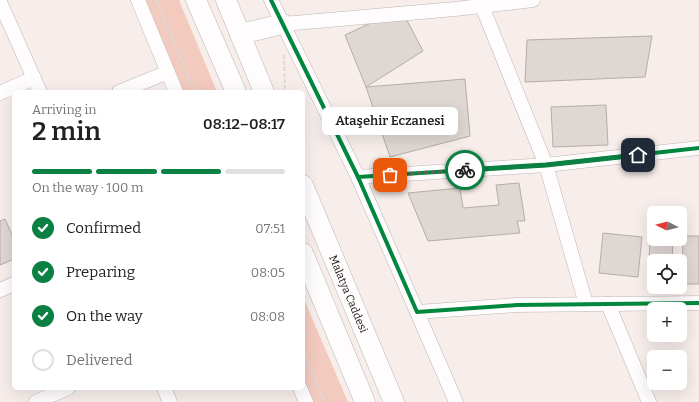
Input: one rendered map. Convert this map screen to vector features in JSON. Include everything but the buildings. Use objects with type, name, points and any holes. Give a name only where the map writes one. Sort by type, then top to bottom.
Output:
[{"type":"highway","points":[[196,0],[235,90]]},
{"type":"highway","points":[[226,0],[263,90]]},
{"type":"highway","points":[[240,34],[283,24]]},
{"type":"highway","name":"Malatya Caddesi","points":[[305,190],[394,402]]},
{"type":"highway","points":[[305,258],[365,402]]},
{"type":"street","points":[[138,0],[175,90]]},
{"type":"street","points":[[271,0],[358,177],[456,402]]},
{"type":"street","points":[[283,24],[454,4],[482,6],[498,2],[533,0]]},
{"type":"street","points":[[0,2],[39,90]]},
{"type":"street","points":[[482,6],[546,165],[586,304]]},
{"type":"street","points":[[124,90],[168,72]]},
{"type":"street","points":[[0,93],[34,78]]},
{"type":"street","points":[[358,177],[546,165],[699,148]]},
{"type":"street","points":[[0,290],[12,285]]},
{"type":"street","points":[[417,312],[517,305],[699,303]]},
{"type":"street","points":[[608,304],[649,402]]},
{"type":"street","points":[[36,402],[63,390]]},
{"type":"street","points":[[165,390],[170,402]]},
{"type":"street","points":[[301,390],[306,402]]},
{"type":"path","points":[[156,0],[194,90]]},
{"type":"path","points":[[284,54],[285,90]]},
{"type":"path","points":[[305,357],[324,402]]},
{"type":"shaded area","points":[[145,0],[179,0],[216,90],[183,90]]},
{"type":"shaded area","points":[[305,302],[348,402],[313,402],[305,383]]},
{"type":"cycle path","points":[[271,0],[358,177],[417,312],[517,305],[699,303]]},
{"type":"cycle path","points":[[358,177],[546,165],[699,148]]},
{"type":"way so far","points":[[390,175],[465,170]]},
{"type":"place","name":"Ataşehir Eczanesi","points":[[390,175]]},
{"type":"route","points":[[465,170],[546,165],[638,155]]}]
